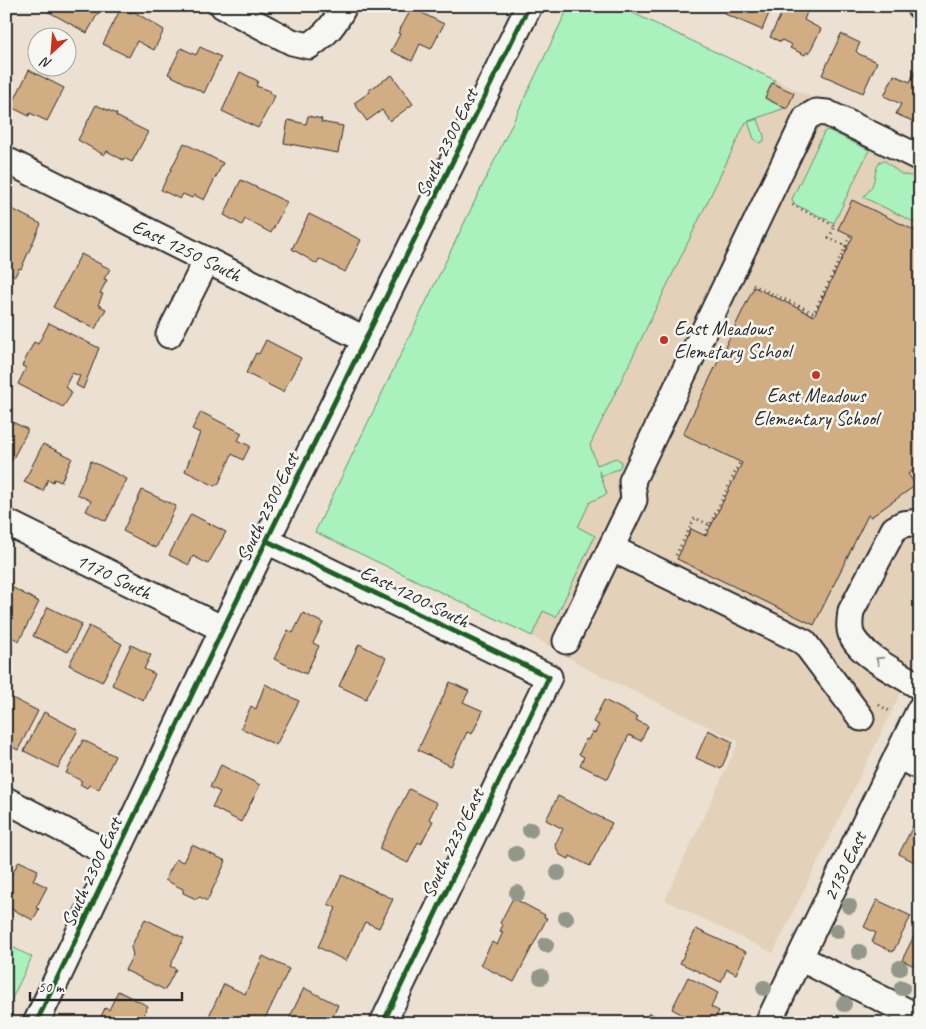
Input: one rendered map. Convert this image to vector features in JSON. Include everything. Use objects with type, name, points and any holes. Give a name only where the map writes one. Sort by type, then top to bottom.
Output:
[{"type":"street","points":[[224,6],[292,42],[309,46],[322,38],[334,26],[344,6]]},
{"type":"street","name":"South 2300 East","points":[[36,1023],[222,629],[268,541],[366,340],[522,9]]},
{"type":"street","points":[[566,641],[634,500],[632,482],[806,118],[816,112],[827,113],[920,158]]},
{"type":"street","name":"East 1250 South","points":[[6,160],[366,340]]},
{"type":"street","points":[[169,335],[207,260]]},
{"type":"street","name":"1170 South","points":[[6,522],[222,629]]},
{"type":"street","points":[[920,522],[903,524],[894,529],[852,611],[850,624],[852,637],[864,651],[920,687]]},
{"type":"street","name":"East 1200 South","points":[[268,541],[549,677]]},
{"type":"street","points":[[611,548],[804,642],[861,718]]},
{"type":"street","name":"South 2230 East","points":[[383,1023],[549,677]]},
{"type":"street","name":"2130 East","points":[[768,1023],[920,710]]},
{"type":"street","points":[[897,756],[920,767]]},
{"type":"street","points":[[6,800],[115,857]]},
{"type":"street","points":[[800,958],[920,1018]]},
{"type":"path","points":[[788,200],[789,204],[836,226],[829,238],[846,246]]},
{"type":"path","points":[[749,292],[753,284],[814,313],[850,235]]},
{"type":"path","points":[[705,535],[740,462]]},
{"type":"path","points":[[676,557],[695,518],[710,525]]},
{"type":"shaded area","name":"East Meadows Elemetary School","points":[[569,6],[618,6],[920,148],[920,654],[773,953],[665,900],[739,741],[591,671],[532,636],[315,532]]},
{"type":"green space","points":[[569,6],[618,6],[775,80],[765,98],[785,108],[746,122],[590,445],[597,465],[616,458],[621,461],[621,465],[618,469],[601,476],[599,471],[607,494],[590,502],[578,527],[595,536],[556,617],[543,611],[532,636],[315,532]]},
{"type":"green space","points":[[758,119],[764,136],[764,141],[760,143],[754,139],[748,122]]},
{"type":"green space","points":[[828,130],[869,150],[834,223],[794,204],[792,199],[824,132]]},
{"type":"green space","points":[[880,161],[885,161],[901,174],[920,178],[920,225],[863,197],[873,183]]},
{"type":"green space","points":[[6,944],[32,957],[6,1011]]},
{"type":"building","points":[[41,6],[102,6],[87,33]]},
{"type":"building","points":[[729,6],[772,6],[762,30],[725,14]]},
{"type":"building","points":[[785,6],[795,6],[807,12],[804,20],[821,29],[809,53],[807,52],[805,55],[790,48],[792,45],[770,37]]},
{"type":"building","points":[[121,8],[131,13],[133,11],[164,30],[154,50],[137,41],[129,57],[103,44]]},
{"type":"building","points":[[412,8],[444,24],[431,49],[420,44],[412,61],[391,51],[400,34],[398,33]]},
{"type":"building","points":[[841,34],[860,43],[856,51],[859,54],[877,62],[863,93],[822,75]]},
{"type":"building","points":[[200,47],[221,57],[204,93],[168,74],[181,48],[196,55]]},
{"type":"building","points":[[916,69],[920,70],[920,118],[917,123],[896,114],[901,104],[884,96],[894,75],[910,82]]},
{"type":"building","points":[[28,72],[28,78],[45,78],[64,88],[47,121],[30,113],[29,116],[11,107]]},
{"type":"building","points":[[240,72],[258,81],[256,86],[270,91],[269,93],[275,96],[258,128],[222,111]]},
{"type":"building","points":[[392,75],[413,104],[390,121],[382,110],[367,121],[354,103],[370,92],[369,90]]},
{"type":"building","points":[[772,83],[794,93],[787,109],[765,98]]},
{"type":"building","points":[[96,105],[117,114],[116,116],[148,132],[132,162],[124,158],[123,160],[107,151],[104,155],[78,140]]},
{"type":"building","points":[[308,116],[322,119],[321,122],[343,126],[338,153],[284,143],[288,120],[306,124]]},
{"type":"building","points":[[184,143],[223,163],[204,200],[194,195],[192,198],[183,194],[180,199],[161,190]]},
{"type":"building","points":[[241,180],[287,202],[271,233],[245,219],[242,225],[224,215]]},
{"type":"building","name":"East Meadows Elementary School","points":[[852,200],[920,233],[920,475],[912,471],[908,474],[916,485],[871,517],[868,515],[814,625],[677,559],[691,529],[706,536],[742,463],[683,434],[754,287],[814,316],[853,236],[838,229]]},
{"type":"building","points":[[10,208],[41,224],[21,269],[19,268],[15,276],[6,271],[6,215]]},
{"type":"building","points":[[309,214],[361,240],[345,272],[319,259],[317,264],[292,249]]},
{"type":"building","points":[[81,254],[110,269],[104,279],[107,280],[100,293],[103,294],[98,305],[106,309],[95,329],[53,307]]},
{"type":"building","points":[[49,323],[99,348],[83,389],[76,385],[80,376],[72,373],[65,387],[71,391],[71,395],[63,407],[18,384],[26,368],[22,366],[34,342],[38,344]]},
{"type":"building","points":[[266,340],[301,358],[283,392],[246,373],[256,353],[259,354]]},
{"type":"building","points":[[201,412],[242,433],[238,440],[250,446],[243,460],[232,454],[218,485],[216,484],[215,486],[185,471],[200,433],[192,429]]},
{"type":"building","points":[[6,419],[27,429],[11,462],[6,460]]},
{"type":"building","points":[[43,444],[72,458],[61,482],[54,479],[53,482],[48,479],[43,491],[24,482]]},
{"type":"building","points":[[91,461],[127,479],[106,521],[86,511],[91,501],[77,494]]},
{"type":"building","points":[[142,490],[176,506],[156,548],[123,531]]},
{"type":"building","points":[[191,514],[226,532],[208,564],[193,556],[189,565],[169,555]]},
{"type":"building","points":[[6,584],[39,602],[19,641],[6,634]]},
{"type":"building","points":[[48,607],[82,624],[68,652],[33,636]]},
{"type":"building","points":[[303,613],[323,623],[313,643],[319,646],[306,674],[274,659],[288,630],[293,633]]},
{"type":"building","points":[[89,626],[122,644],[102,682],[69,665]]},
{"type":"building","points":[[359,644],[386,658],[366,699],[339,686]]},
{"type":"building","points":[[131,645],[151,655],[144,669],[155,674],[143,700],[112,685]]},
{"type":"building","points":[[450,682],[469,691],[463,702],[483,711],[472,734],[467,732],[451,766],[418,750]]},
{"type":"building","points":[[265,684],[299,701],[276,745],[241,728],[251,706],[256,709]]},
{"type":"building","points":[[6,695],[38,711],[18,750],[6,744]]},
{"type":"building","points":[[604,700],[638,717],[636,720],[648,726],[641,741],[629,735],[608,779],[580,765],[584,757],[579,754],[586,739],[588,740],[592,732],[595,733],[599,725],[593,722]]},
{"type":"building","points":[[44,712],[78,730],[58,768],[24,751]]},
{"type":"building","points":[[708,730],[733,742],[721,769],[696,758]]},
{"type":"building","points":[[83,740],[115,756],[99,789],[89,785],[87,788],[80,784],[82,781],[66,773]]},
{"type":"building","points":[[221,765],[260,785],[241,822],[212,807],[220,792],[210,787]]},
{"type":"building","points":[[409,789],[437,803],[429,819],[433,821],[421,844],[418,842],[408,863],[379,849]]},
{"type":"building","points":[[558,796],[612,823],[590,866],[570,856],[569,859],[560,855],[555,845],[563,829],[546,820]]},
{"type":"building","points":[[914,824],[920,827],[920,865],[899,854]]},
{"type":"building","points":[[192,845],[226,861],[207,901],[200,897],[196,899],[183,893],[183,889],[165,880],[176,859],[183,862]]},
{"type":"building","points":[[19,861],[38,870],[33,880],[47,887],[36,908],[39,909],[33,920],[6,906],[6,885]]},
{"type":"building","points":[[342,875],[393,899],[379,928],[365,922],[346,961],[318,947],[336,908],[328,904]]},
{"type":"building","points":[[513,898],[545,915],[544,917],[547,918],[514,982],[480,965],[492,942],[497,945],[503,932],[500,931],[503,925],[500,923]]},
{"type":"building","points":[[877,900],[911,916],[893,952],[872,942],[876,933],[864,927]]},
{"type":"building","points":[[145,919],[184,938],[170,966],[176,969],[165,990],[125,970],[133,955],[131,947]]},
{"type":"building","points":[[920,924],[920,969],[902,960]]},
{"type":"building","points":[[696,929],[746,952],[736,974],[727,969],[721,982],[680,963]]},
{"type":"building","points":[[263,956],[289,969],[263,1023],[218,1023],[208,1018],[224,984],[245,994]]},
{"type":"building","points":[[688,977],[718,993],[711,1007],[719,1011],[713,1023],[698,1023],[672,1009]]},
{"type":"building","points":[[304,988],[338,1005],[330,1023],[287,1023]]},
{"type":"building","points":[[118,991],[148,1006],[139,1023],[98,1023],[105,1008],[109,1010]]},
{"type":"building","points":[[649,1013],[670,1023],[644,1023]]},
{"type":"cycle path","points":[[36,1023],[223,629],[529,6]]},
{"type":"cycle path","points":[[267,541],[549,677],[383,1023]]},
{"type":"place","name":"East Meadows Elemetary School","points":[[664,340]]},
{"type":"place","name":"East Meadows Elementary School","points":[[816,375]]}]
